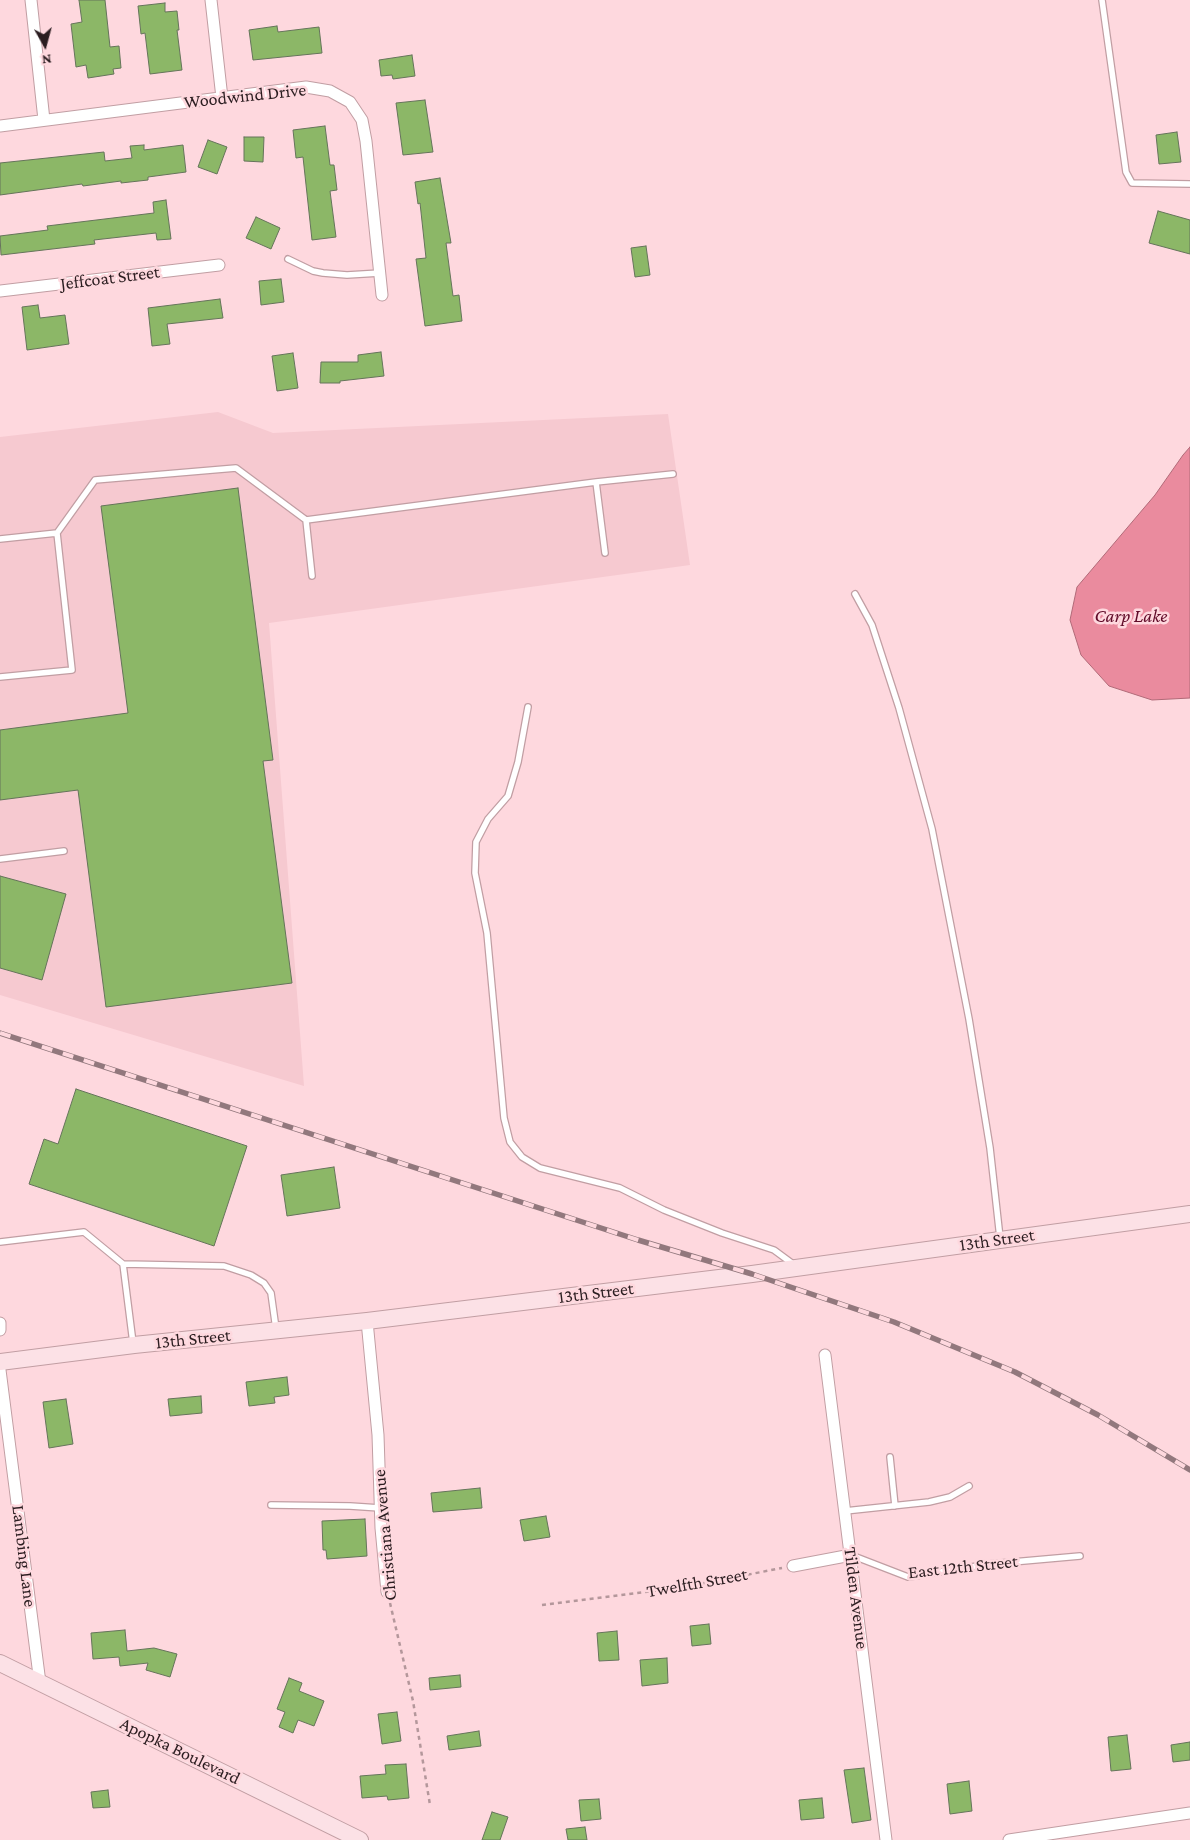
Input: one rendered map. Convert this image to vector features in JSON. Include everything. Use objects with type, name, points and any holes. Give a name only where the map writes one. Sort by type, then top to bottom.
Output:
[{"type":"street","points":[[31,0],[44,120]]},
{"type":"street","points":[[210,0],[222,98]]},
{"type":"street","name":"Woodwind Drive","points":[[0,126],[306,87],[330,91],[350,102],[362,120],[366,141],[382,295]]},
{"type":"street","name":"Jeffcoat Street","points":[[0,291],[219,265]]},
{"type":"street","name":"13th Street","points":[[0,1362],[134,1345],[367,1321],[799,1268],[1190,1214]]},
{"type":"street","name":"Christiana Avenue","points":[[367,1321],[378,1435],[380,1508],[387,1592]]},
{"type":"street","points":[[0,1323],[0,1330]]},
{"type":"street","name":"Tilden Avenue","points":[[825,1355],[886,1840]]},
{"type":"street","name":"Lambing Lane","points":[[0,1370],[40,1683]]},
{"type":"street","points":[[793,1566],[851,1555]]},
{"type":"street","name":"Apopka Boulevard","points":[[0,1663],[360,1840]]},
{"type":"street","points":[[1009,1840],[1190,1813]]},
{"type":"lane","points":[[1102,0],[1126,172],[1132,183],[1190,184]]},
{"type":"lane","points":[[288,259],[313,271],[324,273],[380,273]]},
{"type":"lane","points":[[0,677],[72,670],[56,533],[95,480],[236,468],[306,520],[596,482],[673,474]]},
{"type":"lane","points":[[596,482],[605,553]]},
{"type":"lane","points":[[306,520],[312,576]]},
{"type":"lane","points":[[0,540],[56,533]]},
{"type":"lane","points":[[855,594],[872,625],[899,708],[932,829],[969,1019],[990,1148],[1000,1240]]},
{"type":"lane","points":[[528,707],[518,762],[508,796],[488,819],[476,842],[475,873],[487,932],[504,1118],[510,1142],[522,1157],[540,1168],[620,1188],[664,1210],[722,1234],[774,1250],[799,1268]]},
{"type":"lane","points":[[0,859],[64,851]]},
{"type":"lane","points":[[0,1242],[84,1232],[123,1264],[224,1266],[251,1275],[264,1283],[271,1293],[277,1330]]},
{"type":"lane","points":[[123,1264],[134,1345]]},
{"type":"lane","points":[[890,1457],[896,1506]]},
{"type":"lane","points":[[845,1511],[929,1502],[950,1497],[970,1486]]},
{"type":"lane","points":[[271,1505],[380,1508]]},
{"type":"lane","name":"East 12th Street","points":[[851,1555],[908,1577],[990,1564],[1080,1556]]},
{"type":"path","name":"Twelfth Street","points":[[542,1605],[684,1587],[793,1566]]},
{"type":"path","name":"Christiana Avenue","points":[[387,1592],[413,1701],[430,1805]]},
{"type":"shaded area","points":[[218,412],[273,433],[668,414],[690,565],[269,623],[304,1086],[0,995],[0,437]]},
{"type":"water","name":"Carp Lake","points":[[1190,447],[1190,698],[1152,700],[1109,686],[1081,655],[1070,620],[1077,587],[1155,495]]},
{"type":"building","points":[[79,0],[105,0],[110,47],[119,46],[121,68],[113,69],[114,74],[88,78],[86,65],[76,67],[71,24],[82,22]]},
{"type":"building","points":[[165,3],[165,12],[177,11],[179,30],[177,30],[182,70],[150,74],[145,33],[141,34],[138,6]]},
{"type":"building","points":[[277,26],[278,32],[319,27],[322,53],[253,60],[249,30]]},
{"type":"building","points":[[412,55],[415,76],[393,79],[392,75],[381,76],[379,60]]},
{"type":"building","points":[[425,100],[433,152],[403,155],[396,103]]},
{"type":"building","points":[[325,126],[330,165],[334,165],[337,190],[330,191],[336,237],[312,240],[303,157],[296,158],[293,130]]},
{"type":"building","points":[[1177,132],[1181,162],[1159,164],[1156,135]]},
{"type":"building","points":[[244,137],[264,137],[263,162],[244,161]]},
{"type":"building","points":[[208,140],[227,147],[217,174],[198,167]]},
{"type":"building","points":[[144,145],[144,150],[183,145],[186,172],[148,177],[148,180],[83,186],[82,184],[0,195],[0,163],[104,152],[105,161],[132,158],[130,146]]},
{"type":"building","points":[[440,178],[451,243],[446,243],[453,296],[459,295],[462,321],[425,326],[416,259],[426,258],[420,203],[418,204],[415,182]]},
{"type":"building","points":[[166,200],[171,239],[157,240],[156,233],[94,240],[95,244],[1,255],[0,236],[48,230],[47,226],[154,213],[153,202]]},
{"type":"building","points":[[1158,211],[1190,220],[1190,254],[1149,243]]},
{"type":"building","points":[[256,217],[280,228],[271,249],[246,238]]},
{"type":"building","points":[[646,246],[650,275],[635,277],[631,248]]},
{"type":"building","points":[[281,279],[284,302],[261,305],[259,281]]},
{"type":"building","points":[[220,299],[223,318],[167,324],[170,344],[152,346],[148,308]]},
{"type":"building","points":[[38,305],[40,318],[65,315],[69,344],[27,350],[22,307]]},
{"type":"building","points":[[381,352],[384,376],[340,381],[340,383],[320,383],[321,362],[358,362],[358,355]]},
{"type":"building","points":[[293,353],[298,388],[277,391],[272,356]]},
{"type":"building","points":[[238,488],[273,760],[263,761],[292,983],[106,1007],[78,790],[0,800],[0,730],[128,713],[101,506]]},
{"type":"building","points":[[0,876],[66,894],[42,980],[0,968]]},
{"type":"building","points":[[76,1089],[247,1146],[214,1246],[29,1184],[44,1139],[58,1144]]},
{"type":"building","points":[[334,1167],[340,1208],[287,1216],[281,1175]]},
{"type":"building","points":[[287,1377],[289,1395],[274,1397],[275,1403],[249,1406],[246,1382]]},
{"type":"building","points":[[201,1396],[202,1413],[170,1416],[168,1399]]},
{"type":"building","points":[[66,1399],[73,1444],[49,1448],[43,1402]]},
{"type":"building","points":[[480,1488],[482,1508],[433,1512],[431,1493]]},
{"type":"building","points":[[546,1516],[550,1537],[524,1541],[520,1520]]},
{"type":"building","points":[[365,1519],[367,1556],[327,1559],[326,1550],[323,1550],[322,1521]]},
{"type":"building","points":[[709,1624],[711,1644],[692,1646],[690,1626]]},
{"type":"building","points":[[125,1630],[127,1651],[154,1648],[177,1654],[170,1677],[146,1670],[148,1663],[120,1666],[119,1657],[93,1659],[91,1633]]},
{"type":"building","points":[[617,1631],[619,1660],[599,1661],[597,1633]]},
{"type":"building","points":[[667,1658],[668,1683],[642,1686],[640,1660]]},
{"type":"building","points":[[460,1675],[461,1687],[430,1690],[429,1678]]},
{"type":"building","points":[[289,1678],[302,1683],[299,1691],[324,1701],[314,1726],[298,1720],[293,1733],[279,1727],[285,1712],[277,1709]]},
{"type":"building","points":[[397,1712],[401,1741],[382,1744],[378,1714]]},
{"type":"building","points":[[479,1731],[481,1746],[449,1750],[447,1736]]},
{"type":"building","points":[[1127,1735],[1131,1769],[1111,1771],[1108,1737]]},
{"type":"building","points":[[1190,1742],[1190,1760],[1173,1762],[1171,1745]]},
{"type":"building","points":[[406,1764],[409,1798],[388,1800],[387,1796],[362,1798],[360,1776],[386,1774],[385,1765]]},
{"type":"building","points":[[864,1768],[871,1820],[852,1823],[844,1770]]},
{"type":"building","points":[[969,1781],[972,1811],[950,1814],[947,1784]]},
{"type":"building","points":[[108,1790],[110,1807],[93,1808],[91,1792]]},
{"type":"building","points":[[822,1798],[824,1818],[801,1820],[799,1800]]},
{"type":"building","points":[[599,1799],[601,1819],[581,1821],[579,1800]]},
{"type":"building","points":[[492,1812],[508,1817],[500,1840],[482,1840]]},
{"type":"building","points":[[585,1827],[587,1840],[568,1840],[566,1829]]},
{"type":"railway","points":[[0,1033],[638,1240],[752,1274],[894,1322],[1015,1372],[1098,1415],[1190,1470]]}]
